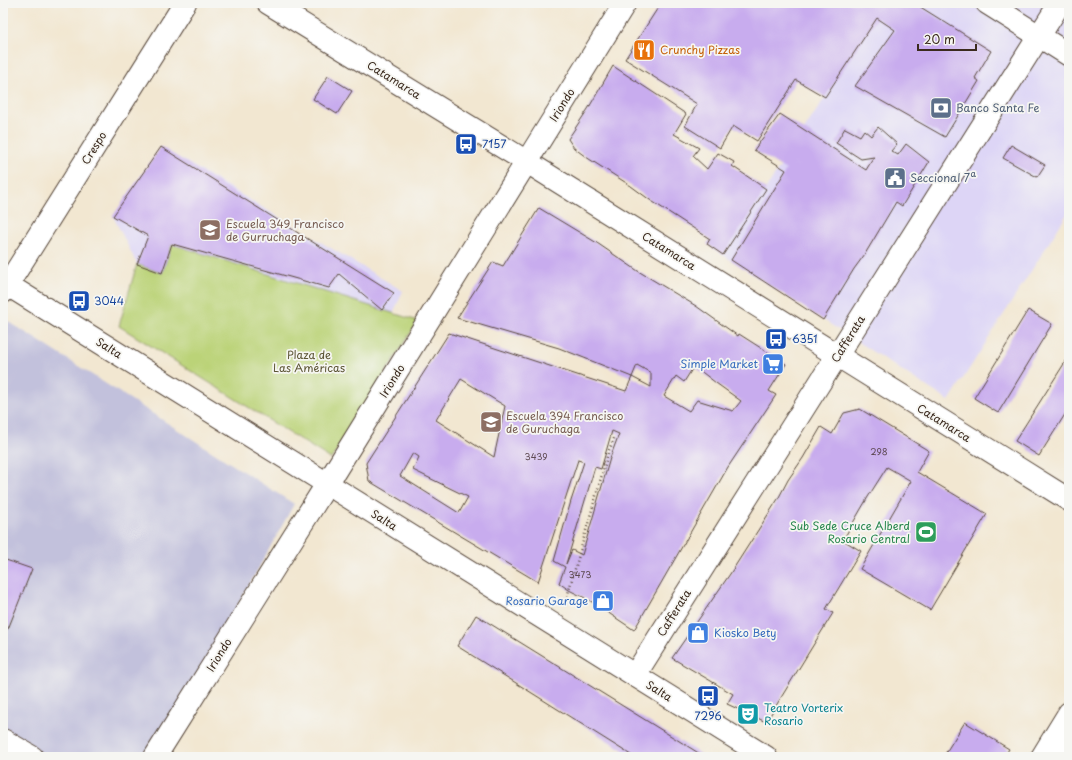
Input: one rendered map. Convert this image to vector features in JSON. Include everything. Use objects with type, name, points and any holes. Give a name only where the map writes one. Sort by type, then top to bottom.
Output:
[{"type":"main road","name":"Crespo","points":[[5,286],[184,3]]},
{"type":"main road","name":"Catamarca","points":[[268,3],[527,162],[1069,500]]},
{"type":"main road","name":"Iriondo","points":[[155,757],[328,484],[625,3]]},
{"type":"main road","points":[[987,3],[1069,54]]},
{"type":"main road","name":"Cafferata","points":[[635,675],[1060,3]]},
{"type":"main road","name":"Salta","points":[[5,286],[328,484],[766,757]]},
{"type":"main road","points":[[1055,749],[1069,713]]},
{"type":"main road","points":[[3,740],[32,757]]},
{"type":"path","points":[[565,604],[609,450],[615,436]]},
{"type":"shaded area","points":[[886,3],[1069,3],[1069,211],[949,401],[723,255]]},
{"type":"shaded area","name":"Escuela 349 Francisco de Gurruchaga","points":[[161,147],[403,291],[393,314],[172,244],[162,273],[137,264],[113,216]]},
{"type":"shaded area","points":[[3,318],[294,504],[154,757],[3,757]]},
{"type":"green space","name":"Plaza de Las Américas","points":[[172,244],[418,321],[331,459],[119,326],[137,264],[162,273]]},
{"type":"building","points":[[661,3],[914,3],[991,51],[975,78],[979,81],[945,137],[855,86],[895,30],[877,18],[825,97],[796,80],[757,141],[733,126],[720,148],[685,126],[697,104],[625,59]]},
{"type":"building","points":[[613,66],[686,114],[674,134],[699,148],[693,156],[707,169],[718,153],[734,162],[732,166],[766,189],[723,255],[707,244],[710,239],[586,157],[574,148],[568,139],[588,109]]},
{"type":"building","points":[[328,76],[352,91],[337,114],[313,99]]},
{"type":"building","points":[[780,114],[866,170],[874,157],[861,159],[836,143],[845,128],[860,136],[864,130],[871,136],[878,127],[897,144],[891,151],[898,155],[906,144],[929,162],[902,206],[896,202],[823,320],[731,260],[786,170],[754,150]]},
{"type":"building","points":[[1011,145],[1045,165],[1037,177],[1003,158]]},
{"type":"building","name":"Escuela 349 Francisco de Gurruchaga","points":[[161,147],[394,293],[382,310],[339,274],[329,288],[172,244],[162,273],[137,264],[148,236],[113,216]]},
{"type":"building","points":[[539,208],[696,306],[738,336],[739,334],[786,364],[769,391],[776,395],[728,467],[634,630],[589,600],[559,583],[565,567],[554,561],[584,462],[578,460],[538,582],[369,481],[366,463],[449,333],[626,391],[632,377],[559,348],[457,318],[493,262],[503,266]],"holes":[[[637,365],[651,373],[651,387],[632,377]],[[694,366],[741,401],[733,411],[697,400],[689,411],[664,396],[676,376],[684,382]],[[461,379],[505,406],[494,457],[436,420]],[[612,431],[619,434],[610,458],[582,555],[572,550],[566,564],[595,467],[601,469]],[[413,453],[419,457],[413,470],[468,497],[459,513],[400,476]]]},
{"type":"building","points":[[1028,310],[1052,324],[998,413],[974,398]]},
{"type":"building","points":[[1069,356],[1069,408],[1039,456],[1015,441]]},
{"type":"building","points":[[860,409],[929,451],[917,472],[987,514],[930,610],[860,569],[911,481],[887,467],[843,540],[861,551],[826,609],[833,613],[766,722],[727,704],[733,694],[672,658],[730,574],[778,499],[821,427],[832,434],[844,413]]},
{"type":"building","points":[[3,559],[32,569],[8,629],[3,628]]},
{"type":"building","points":[[476,615],[705,757],[634,757],[457,646]]},
{"type":"building","points":[[965,722],[1009,749],[1004,757],[943,757]]},
{"type":"place","name":"Crunchy Pizzas","points":[[644,50]]},
{"type":"place","name":"Banco Santa Fe","points":[[941,108]]},
{"type":"place","name":"7157","points":[[466,144]]},
{"type":"place","name":"Seccional 7ª","points":[[895,178]]},
{"type":"place","name":"Escuela 349 Francisco de Gurruchaga","points":[[210,230]]},
{"type":"place","name":"3044","points":[[79,301]]},
{"type":"place","name":"6351","points":[[776,339]]},
{"type":"place","name":"Simple Market","points":[[773,364]]},
{"type":"place","name":"Escuela 394 Francisco de Guruchaga","points":[[491,422]]},
{"type":"place","name":"Sub Sede Cruce Alberd Rosario Central","points":[[926,532]]},
{"type":"place","name":"Rosario Garage","points":[[603,601]]},
{"type":"place","name":"Kiosko Bety","points":[[698,633]]},
{"type":"place","name":"7296","points":[[708,696]]},
{"type":"place","name":"Teatro Vorterix Rosario","points":[[748,714]]}]
